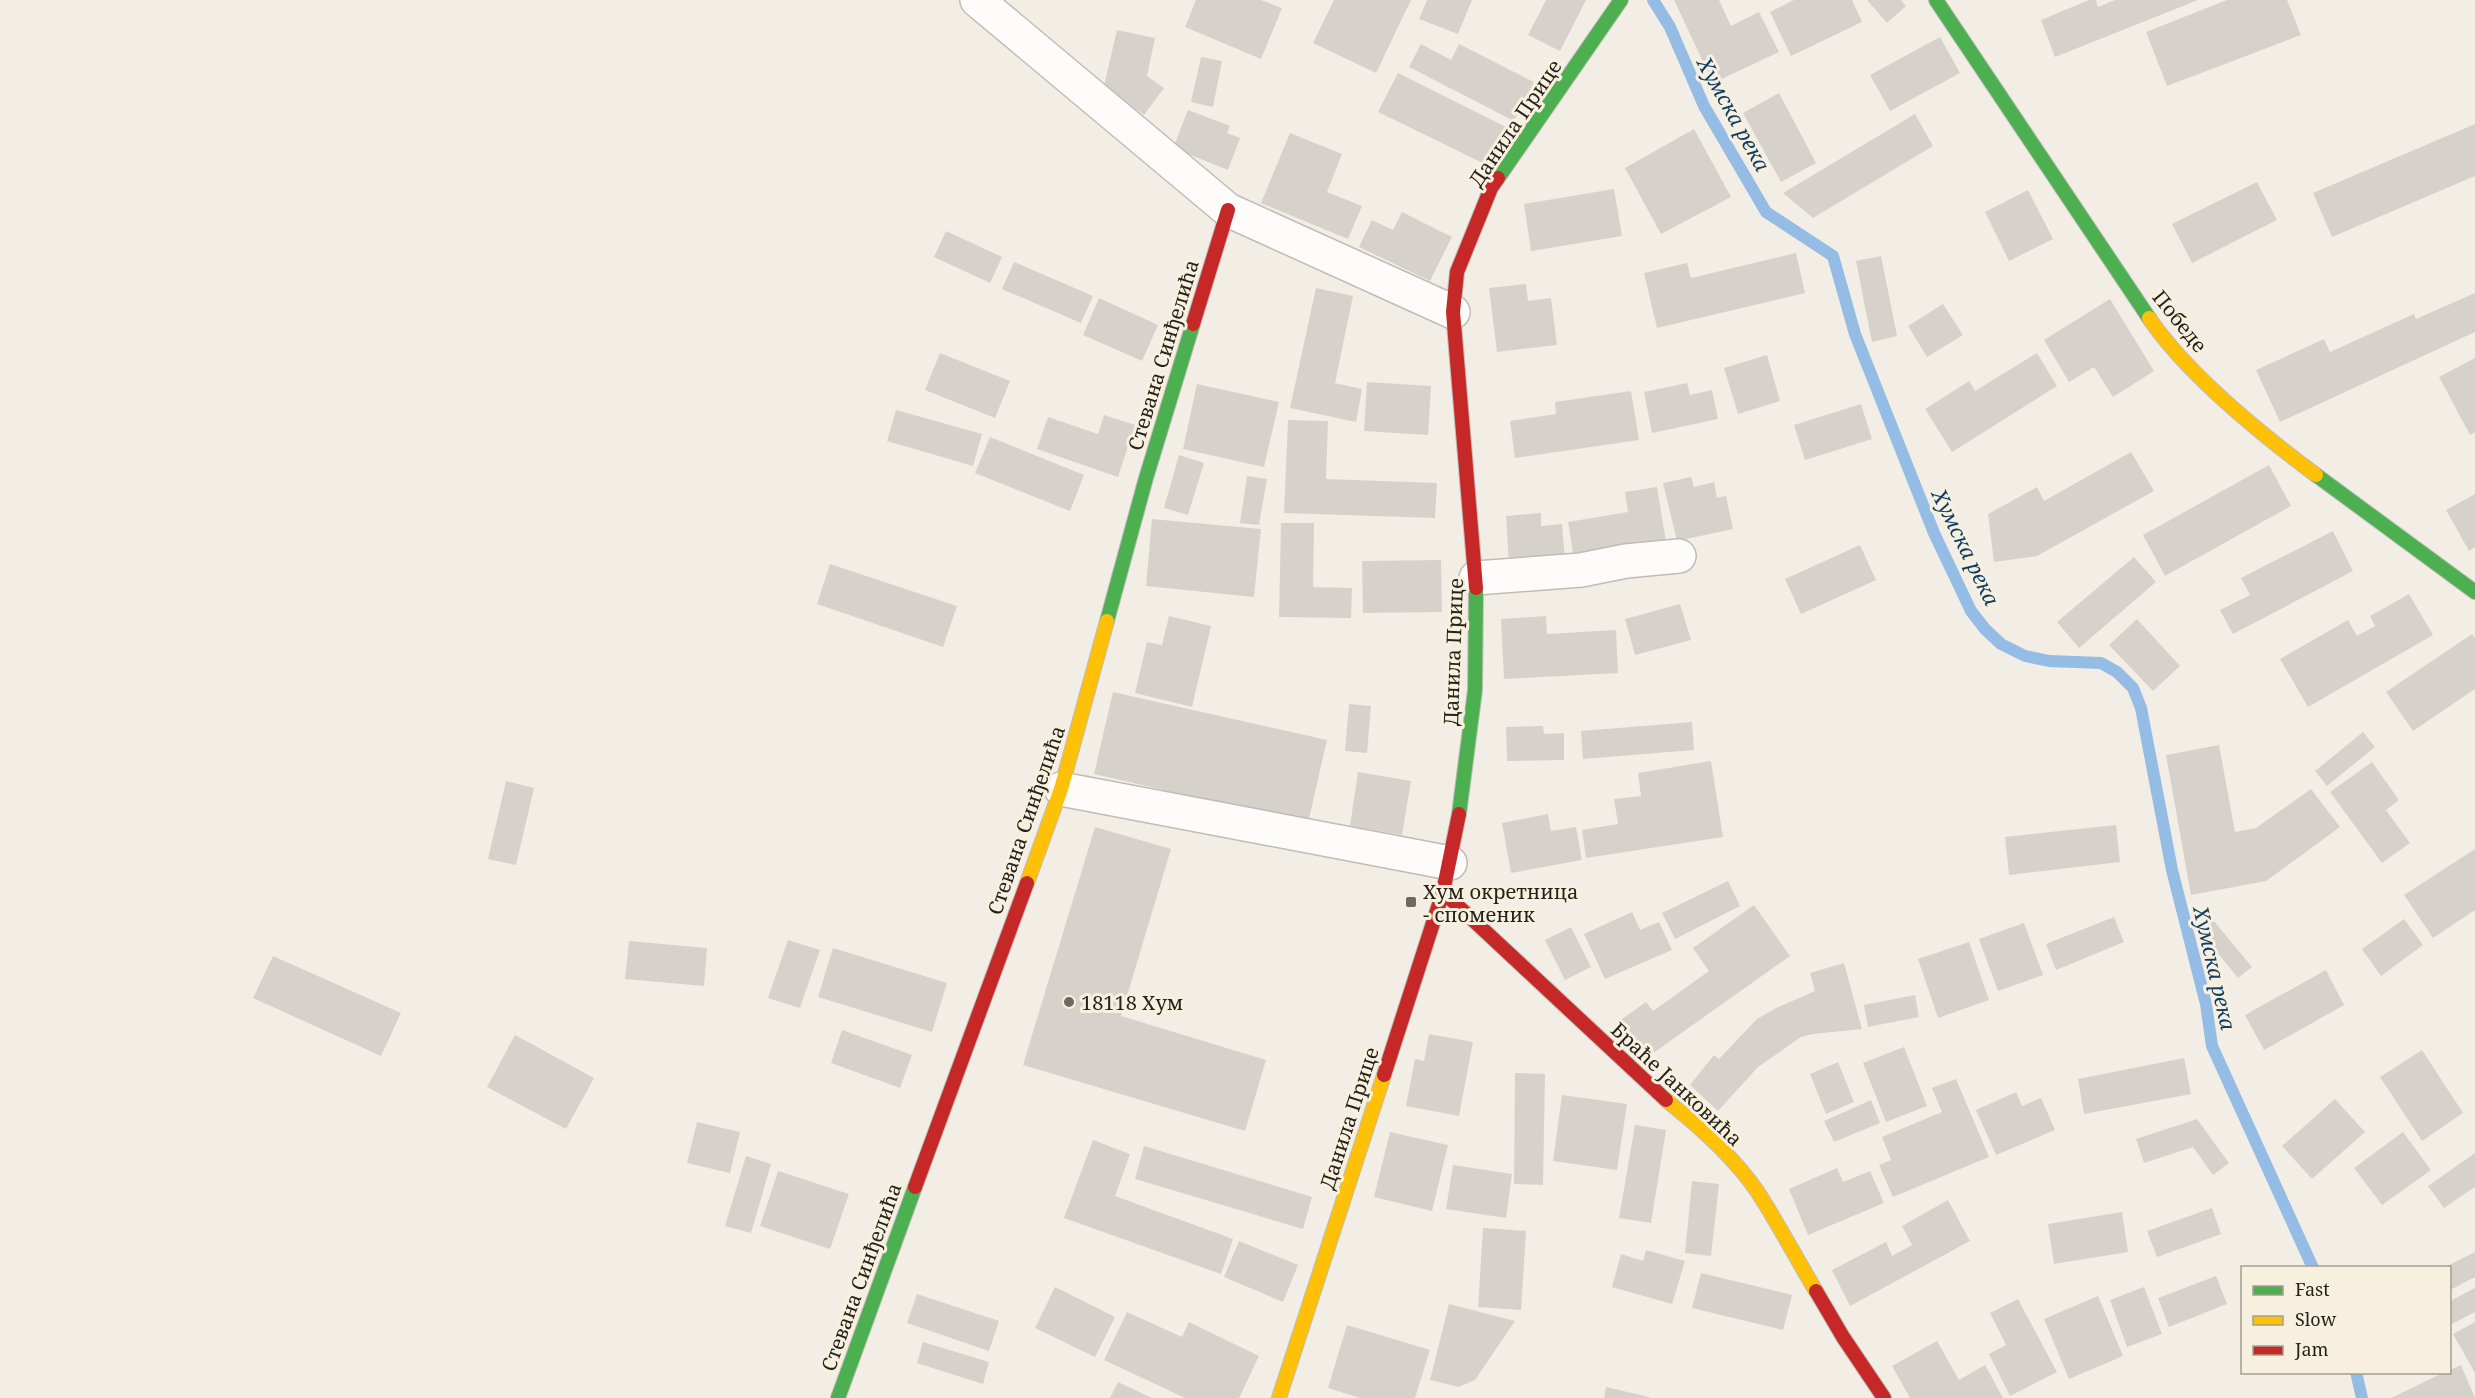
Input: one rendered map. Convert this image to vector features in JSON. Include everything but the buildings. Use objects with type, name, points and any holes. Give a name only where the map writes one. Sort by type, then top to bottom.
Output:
[{"type":"street","points":[[977,0],[1228,210],[1453,312]]},
{"type":"street","name":"Данила Прице","points":[[1278,1398],[1446,877],[1461,802],[1475,690],[1476,578],[1453,312],[1457,272],[1491,188],[1621,0]]},
{"type":"street","name":"Победе","points":[[1936,0],[2158,331],[2198,374],[2270,441],[2475,592]]},
{"type":"street","name":"Стевана Синђелића","points":[[838,1398],[1061,789],[1146,478],[1228,210]]},
{"type":"street","points":[[1476,578],[1581,570],[1626,561],[1679,556]]},
{"type":"street","points":[[1061,789],[1446,877]]},
{"type":"street","name":"Браће Јанковића","points":[[1446,877],[1650,1087],[1690,1119],[1728,1156],[1756,1190],[1843,1337],[1884,1398]]},
{"type":"waterway","name":"Хумска река","points":[[1653,0],[1670,27],[1704,106],[1766,212],[1833,256],[1855,334],[1934,533],[1971,611],[2001,644],[2025,656],[2049,661],[2101,663],[2117,672],[2133,688],[2141,708],[2172,870],[2206,1004],[2212,1046],[2312,1266]]},
{"type":"waterway","name":"Хумска река","points":[[2356,1374],[2362,1398]]},
{"type":"traffic: fast","points":[[1498,178],[1621,0]]},
{"type":"traffic: fast","points":[[1936,0],[2149,318]]},
{"type":"traffic: fast","points":[[1107,621],[1146,478],[1193,324]]},
{"type":"traffic: fast","points":[[2316,475],[2475,592]]},
{"type":"traffic: fast","points":[[1459,814],[1475,690],[1476,588]]},
{"type":"traffic: fast","points":[[838,1398],[915,1187]]},
{"type":"traffic: slow","points":[[2149,318],[2183,360],[2226,402],[2316,475]]},
{"type":"traffic: slow","points":[[1027,883],[1061,789],[1107,621]]},
{"type":"traffic: slow","points":[[1279,1398],[1384,1075]]},
{"type":"traffic: slow","points":[[1666,1100],[1715,1142],[1748,1178],[1816,1291]]},
{"type":"traffic: jam","points":[[1476,588],[1453,312],[1457,272],[1491,188],[1498,178]]},
{"type":"traffic: jam","points":[[1193,324],[1228,210]]},
{"type":"traffic: jam","points":[[1384,1075],[1443,892],[1459,814]]},
{"type":"traffic: jam","points":[[915,1187],[1027,883]]},
{"type":"traffic: jam","points":[[1443,892],[1666,1100]]},
{"type":"traffic: jam","points":[[1816,1291],[1843,1337],[1884,1398]]},
{"type":"place","name":"Хум окретница - споменик","points":[[1411,902]]},
{"type":"place","name":"18118 Хум","points":[[1069,1002]]}]
